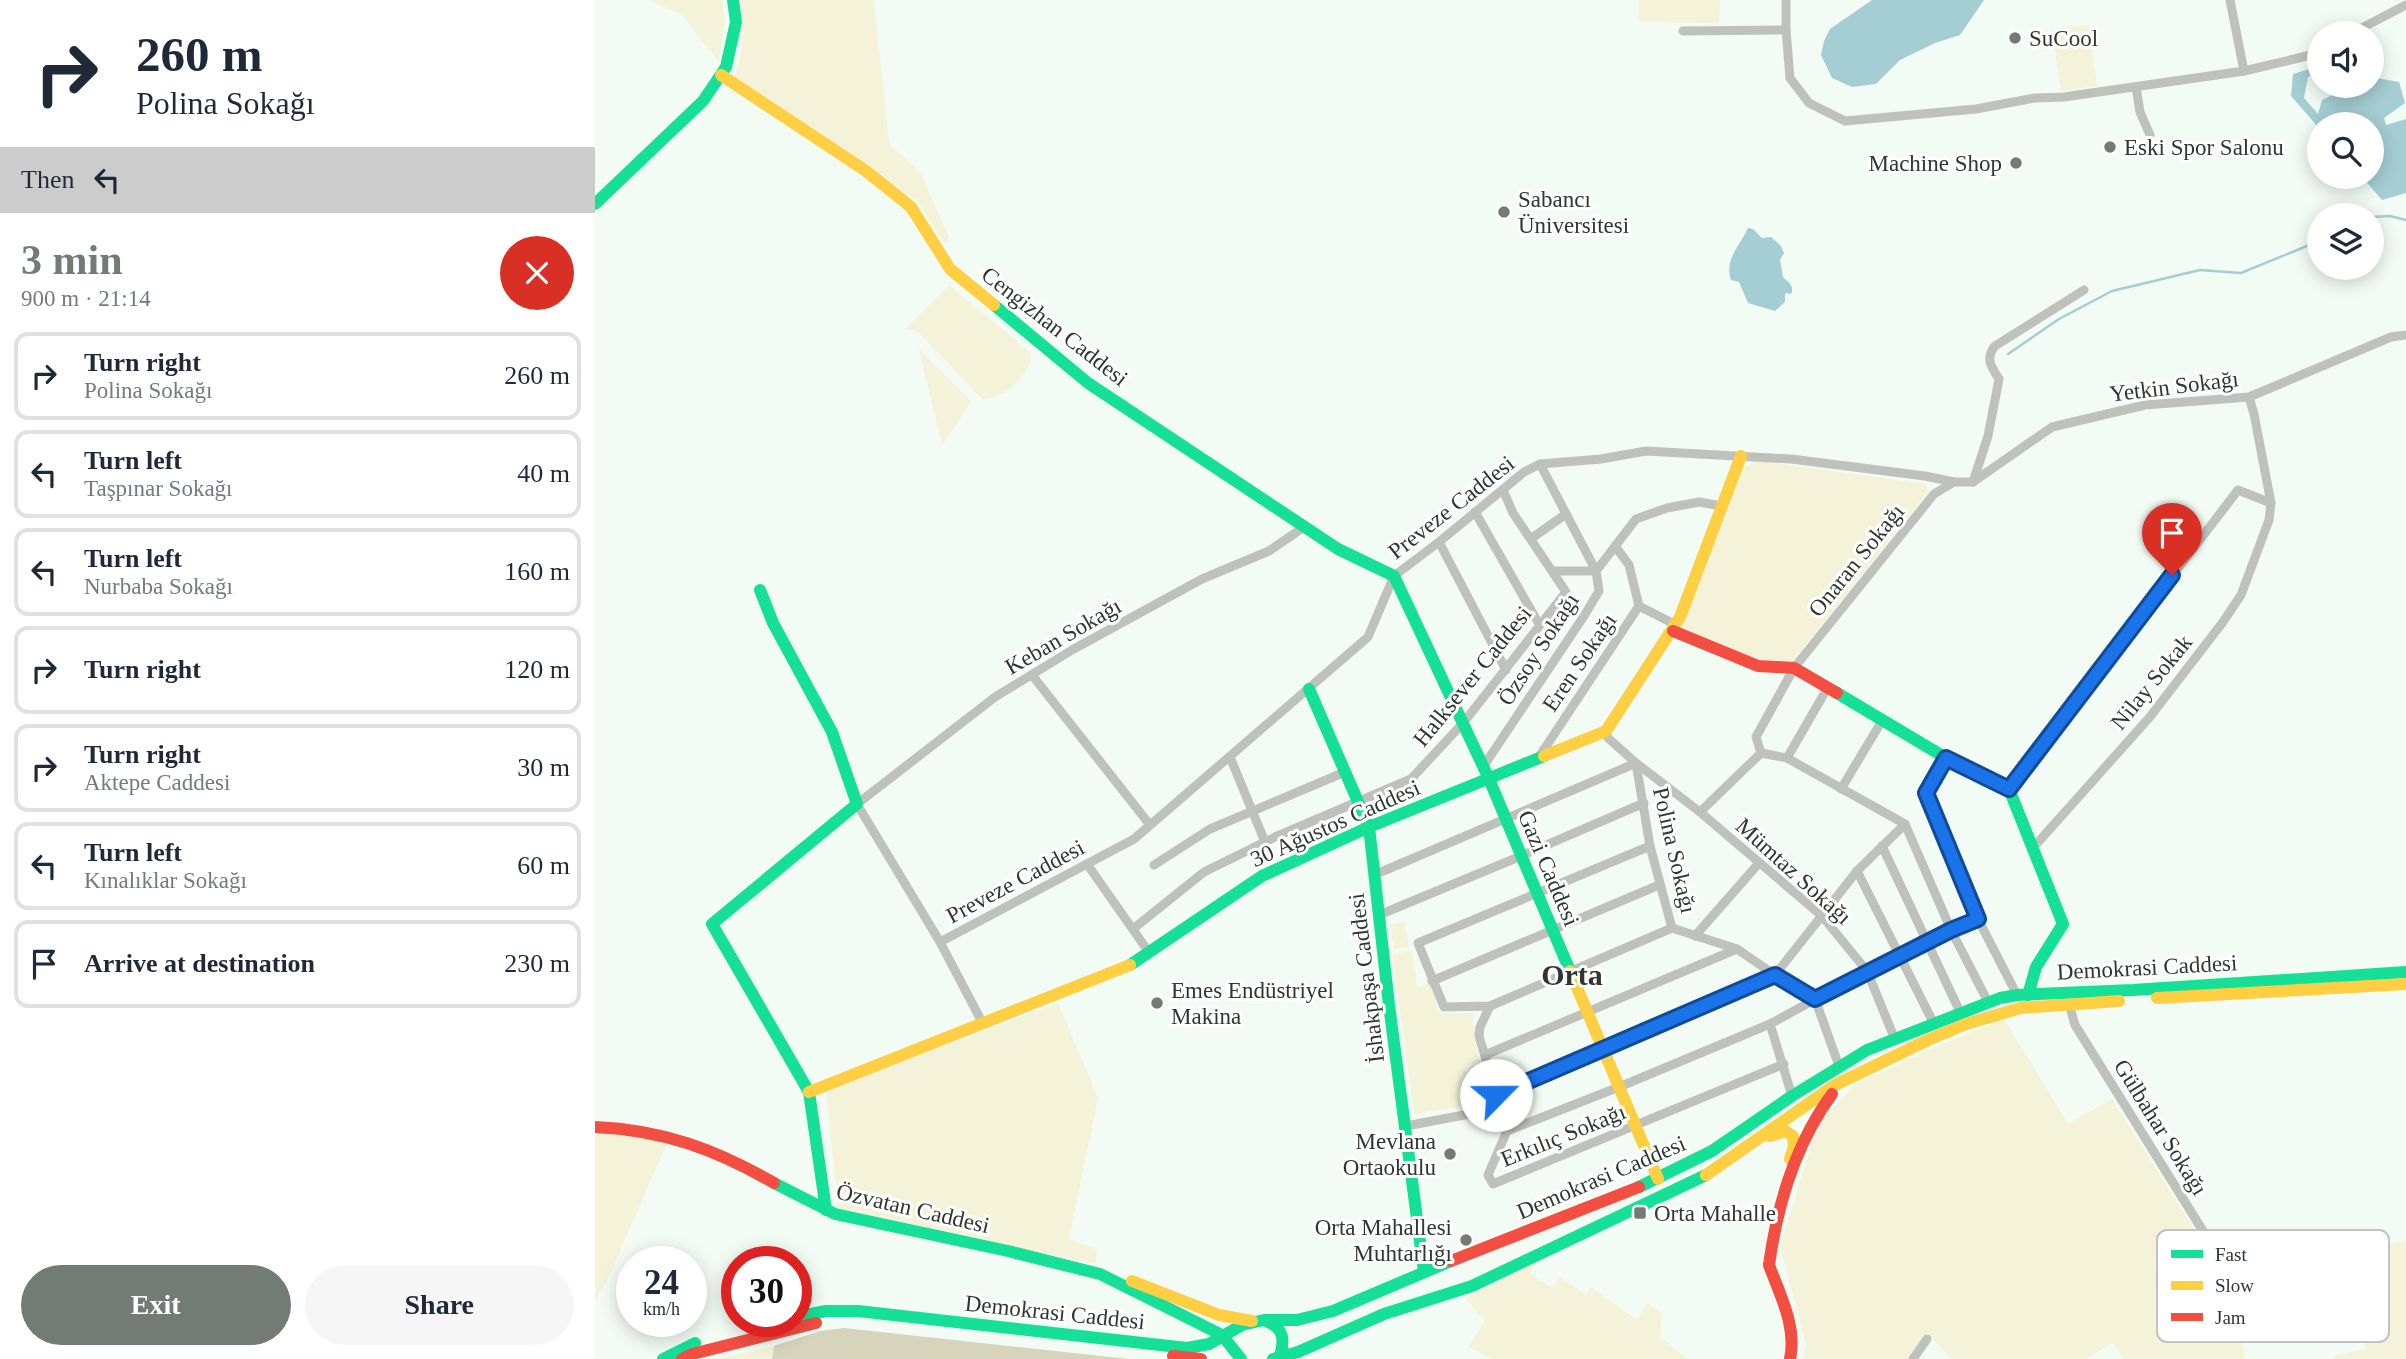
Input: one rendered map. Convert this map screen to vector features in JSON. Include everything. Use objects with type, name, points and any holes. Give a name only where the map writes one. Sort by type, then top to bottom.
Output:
[{"type":"main road","points":[[595,204],[703,101],[726,68],[736,22],[733,0]]},
{"type":"main road","name":"Cengizhan Caddesi","points":[[721,75],[866,171],[911,206],[950,270],[1088,383],[1304,527],[1338,548],[1394,576]]},
{"type":"main road","points":[[1606,731],[1675,628],[1741,456]]},
{"type":"main road","name":"Gazi Caddesi","points":[[1394,576],[1464,722],[1658,1180]]},
{"type":"main road","points":[[760,590],[773,623],[832,732],[857,804],[712,924],[809,1092],[826,1210]]},
{"type":"main road","points":[[1675,628],[1758,666],[1794,668],[1946,758],[2009,789],[2063,924],[2022,995]]},
{"type":"main road","name":"İshakpaşa Caddesi","points":[[1309,689],[1369,827],[1424,1272]]},
{"type":"main road","name":"30 Ağustos Caddesi","points":[[809,1092],[1130,965],[1262,876],[1486,773],[1538,759],[1606,731]]},
{"type":"main road","name":"Demokrasi Caddesi","points":[[1276,1359],[1384,1314],[1481,1282],[1719,1168],[1847,1078],[1928,1040],[1995,1014],[2064,999],[2406,972]]},
{"type":"main road","name":"Demokrasi Caddesi","points":[[812,1314],[826,1311],[858,1311],[1175,1347],[1197,1347],[1209,1344],[1241,1325],[1317,1316],[1658,1180],[1694,1162],[1839,1066],[1894,1037],[1988,1002],[2022,995],[2064,999],[2406,984]]},
{"type":"main road","points":[[1769,1265],[1775,1226],[1801,1148],[1822,1106],[1847,1078]]},
{"type":"main road","points":[[1769,1112],[1791,1117],[1801,1128],[1801,1148]]},
{"type":"main road","name":"Özvatan Caddesi","points":[[595,1127],[670,1136],[699,1145],[736,1161],[826,1210],[1100,1274],[1222,1335]]},
{"type":"main road","points":[[1750,1146],[1780,1132],[1790,1133],[1794,1140],[1766,1233],[1765,1250],[1794,1343],[1790,1359]]},
{"type":"main road","points":[[1658,1180],[1666,1187],[1683,1185]]},
{"type":"main road","points":[[1384,1314],[1413,1298],[1424,1272]]},
{"type":"main road","points":[[1100,1274],[1143,1284],[1219,1315],[1276,1325],[1282,1331],[1283,1346],[1276,1359]]},
{"type":"main road","points":[[1175,1347],[1188,1343],[1193,1336],[1194,1328],[1188,1317]]},
{"type":"main road","name":"Demokrasi Caddesi","points":[[682,1359],[692,1354],[839,1319],[1201,1359]]},
{"type":"main road","points":[[1232,1348],[1235,1333],[1241,1325]]},
{"type":"main road","points":[[1222,1335],[1241,1359]]},
{"type":"main road","points":[[663,1359],[690,1345],[721,1337]]},
{"type":"street","points":[[1786,0],[1790,78],[1809,103],[1845,121],[1976,109],[2035,98],[2064,97],[2136,87],[2243,71],[2307,56]]},
{"type":"street","points":[[2230,0],[2243,71]]},
{"type":"street","points":[[2375,21],[2406,5]]},
{"type":"street","points":[[1683,31],[1786,30]]},
{"type":"street","points":[[2136,87],[2140,112],[2150,135]]},
{"type":"street","points":[[1954,482],[1973,482],[1989,436],[1999,379],[1989,365],[1990,351],[1995,345],[2084,290]]},
{"type":"street","name":"Yetkin Sokağı","points":[[1973,482],[2052,427],[2145,405],[2249,397],[2391,337],[2406,335]]},
{"type":"street","name":"Nilay Sokak","points":[[2032,849],[2149,718],[2223,622],[2241,594],[2269,520],[2271,503],[2249,397]]},
{"type":"street","name":"Preveze Caddesi","points":[[940,942],[1134,839],[1368,637],[1394,576],[1524,472],[1540,464],[1601,459],[1646,451],[1791,459],[1954,482]]},
{"type":"street","points":[[1540,464],[1596,571],[1553,571]]},
{"type":"street","name":"Onaran Sokağı","points":[[1761,753],[1756,737],[1794,668],[1934,494],[1954,482]]},
{"type":"street","name":"Halksever Caddesi","points":[[1357,802],[1411,779],[1464,722],[1566,592],[1514,513],[1503,490]]},
{"type":"street","points":[[2009,789],[2238,490],[2271,503]]},
{"type":"street","name":"Özsoy Sokağı","points":[[1486,773],[1599,591],[1596,571],[1636,519],[1667,508],[1699,502],[1721,506]]},
{"type":"street","points":[[1475,512],[1539,624]]},
{"type":"street","points":[[1532,538],[1566,514]]},
{"type":"street","name":"Keban Sokağı","points":[[857,804],[995,697],[1032,674],[1202,579],[1269,551],[1304,527]]},
{"type":"street","points":[[1439,542],[1506,670]]},
{"type":"street","name":"Eren Sokağı","points":[[1538,759],[1639,606],[1629,565],[1615,547]]},
{"type":"street","points":[[1639,606],[1675,628]]},
{"type":"street","points":[[1032,674],[1150,825]]},
{"type":"street","points":[[1787,758],[1828,687]]},
{"type":"street","points":[[1841,789],[1884,719]]},
{"type":"street","name":"Polina Sokağı","points":[[1606,731],[1608,738],[1636,763],[1650,846],[1672,928],[1737,949],[1815,999]]},
{"type":"street","points":[[1700,812],[1761,753],[1787,758],[1905,824],[1951,930],[1988,1002]]},
{"type":"street","points":[[1230,757],[1265,842]]},
{"type":"street","points":[[1946,758],[1926,793],[1978,919],[2022,995]]},
{"type":"street","points":[[1374,875],[1636,763]]},
{"type":"street","name":"Mümtaz Sokağı","points":[[1636,763],[1700,812],[1822,916],[1867,971],[1894,1037]]},
{"type":"street","points":[[1154,866],[1210,829],[1345,772]]},
{"type":"street","points":[[1133,929],[1204,872],[1357,802]]},
{"type":"street","points":[[1379,915],[1644,803]]},
{"type":"street","points":[[857,804],[940,942],[982,1022]]},
{"type":"street","points":[[1496,1095],[1775,975],[1857,871],[1905,824]]},
{"type":"street","points":[[1650,846],[1418,943],[1444,1007],[1490,1006],[1672,928]]},
{"type":"street","points":[[1882,846],[1960,1012]]},
{"type":"street","points":[[1695,936],[1759,863]]},
{"type":"street","points":[[1087,864],[1148,951]]},
{"type":"street","points":[[1857,871],[1933,1022]]},
{"type":"street","points":[[1432,981],[1659,885]]},
{"type":"street","points":[[1507,1131],[1770,1024],[1867,971],[1978,919]]},
{"type":"street","points":[[1485,1055],[1737,949]]},
{"type":"street","points":[[1815,999],[1839,1066]]},
{"type":"street","name":"Gülbahar Sokağı","points":[[2064,999],[2075,1025],[2202,1230]]},
{"type":"street","name":"Erkılıç Sokağı","points":[[1490,1006],[1480,1027],[1479,1036],[1507,1131],[1488,1175],[1493,1184],[1784,1064]]},
{"type":"street","points":[[1770,1024],[1792,1096]]},
{"type":"street","points":[[1406,1126],[1501,1108]]},
{"type":"street","points":[[1913,1359],[1927,1339]]},
{"type":"green space","points":[[648,0],[722,0],[725,17],[719,62],[680,13]]},
{"type":"green space","points":[[740,0],[874,0],[889,144],[921,173],[949,238],[944,243],[918,202],[734,77],[740,59],[742,39]]},
{"type":"green space","points":[[1639,0],[1720,0],[1719,23],[1639,22]]},
{"type":"green space","points":[[2089,25],[2097,86],[2061,91],[2052,29]]},
{"type":"green space","points":[[949,285],[1032,354],[1026,371],[1014,385],[999,395],[982,399],[916,330],[904,330]]},
{"type":"green space","points":[[919,349],[971,402],[942,445]]},
{"type":"green space","points":[[1761,461],[1926,484],[1928,492],[1791,663],[1759,664],[1686,630],[1683,625],[1744,467]]},
{"type":"green space","points":[[1405,922],[1409,947],[1394,949],[1390,924]]},
{"type":"green space","points":[[1412,951],[1417,988],[1431,983],[1439,1013],[1473,1013],[1480,1062],[1464,1066],[1475,1104],[1414,1114],[1398,996],[1400,994],[1397,994],[1392,954]]},
{"type":"green space","points":[[1058,1003],[1098,1098],[1069,1239],[1098,1250],[1095,1264],[838,1208],[826,1090]]},
{"type":"green space","points":[[2004,1019],[2068,1124],[2112,1099],[2195,1230],[2157,1230],[2157,1342],[2242,1342],[2245,1359],[2124,1359],[2113,1343],[2085,1359],[1951,1359],[1927,1333],[1907,1359],[1803,1359],[1806,1344],[1780,1246],[1812,1143],[1824,1118],[1854,1085]]},
{"type":"green space","points":[[595,1132],[668,1140],[622,1246],[616,1246],[616,1260],[595,1302]]},
{"type":"green space","points":[[2406,1241],[2406,1359],[2333,1359],[2336,1355],[2366,1349],[2364,1342],[2389,1342],[2389,1244]]},
{"type":"green space","points":[[1538,1262],[1529,1273],[1551,1287],[1554,1287],[1560,1277],[1586,1295],[1591,1287],[1637,1320],[1647,1303],[1662,1313],[1660,1336],[1687,1359],[1492,1359],[1468,1347],[1485,1322],[1466,1298]]},
{"type":"green space","points":[[774,1346],[772,1359],[717,1359]]},
{"type":"shaded area","points":[[844,1328],[1129,1359],[772,1359],[774,1346],[802,1337],[812,1337],[812,1334]]},
{"type":"water","points":[[1872,0],[1984,0],[1960,35],[1935,43],[1900,60],[1876,84],[1852,87],[1832,78],[1821,55],[1824,41],[1830,29]]},
{"type":"water","points":[[2307,70],[2304,98],[2316,112],[2307,112],[2307,114],[2291,96],[2293,74]]},
{"type":"water","points":[[2384,79],[2399,82],[2405,103],[2384,118],[2384,112],[2319,112],[2322,100],[2326,98],[2384,98]]},
{"type":"water","points":[[2384,118],[2386,125],[2406,119],[2406,193],[2382,200],[2372,189],[2384,189]]},
{"type":"water","points":[[1748,228],[1762,238],[1771,237],[1784,253],[1780,260],[1783,277],[1790,284],[1792,291],[1791,294],[1785,293],[1785,302],[1775,311],[1748,303],[1739,282],[1731,280],[1731,259]]},
{"type":"waterway","points":[[2384,216],[2406,220]]},
{"type":"waterway","points":[[2008,354],[2059,319],[2112,291],[2200,270],[2241,273],[2307,246]]},
{"type":"traffic: fast","points":[[595,204],[703,101],[726,67],[736,22],[733,0]]},
{"type":"traffic: fast","points":[[994,305],[1088,383],[1338,549],[1394,576],[1489,779],[1570,971]]},
{"type":"traffic: fast","points":[[760,590],[773,623],[832,732],[857,804],[712,924],[809,1092],[826,1210]]},
{"type":"traffic: fast","points":[[1309,689],[1369,827],[1424,1272]]},
{"type":"traffic: fast","points":[[1837,693],[1946,758],[2009,789],[2063,924],[2036,967],[2028,995]]},
{"type":"traffic: fast","points":[[1130,965],[1262,876],[1369,827],[1544,756]]},
{"type":"traffic: fast","points":[[1639,1187],[1712,1151],[1792,1096],[1867,1050],[2000,998],[2406,972]]},
{"type":"traffic: fast","points":[[1273,1359],[1298,1352],[1384,1314],[1472,1286],[1706,1175]]},
{"type":"traffic: fast","points":[[774,1183],[835,1214],[1008,1251],[1100,1274],[1222,1335],[1241,1359]]},
{"type":"traffic: fast","points":[[812,1314],[858,1311],[1187,1348],[1209,1344],[1242,1325],[1264,1320],[1297,1320],[1333,1311],[1451,1261]]},
{"type":"traffic: fast","points":[[1268,1322],[1278,1328],[1282,1336],[1280,1357]]},
{"type":"traffic: fast","points":[[663,1359],[695,1343]]},
{"type":"traffic: slow","points":[[721,75],[866,171],[911,207],[950,269],[994,305]]},
{"type":"traffic: slow","points":[[1544,756],[1606,731],[1680,617],[1741,456]]},
{"type":"traffic: slow","points":[[809,1092],[1130,965]]},
{"type":"traffic: slow","points":[[1570,971],[1658,1179]]},
{"type":"traffic: slow","points":[[2157,998],[2406,984]]},
{"type":"traffic: slow","points":[[1706,1175],[1835,1085],[1928,1040],[1966,1024],[2021,1008],[2119,1001]]},
{"type":"traffic: slow","points":[[1770,1136],[1785,1131],[1793,1136],[1794,1146],[1790,1159]]},
{"type":"traffic: slow","points":[[1132,1281],[1219,1315],[1252,1321]]},
{"type":"traffic: jam","points":[[1673,631],[1758,666],[1794,668],[1837,693]]},
{"type":"traffic: jam","points":[[1769,1265],[1777,1220],[1798,1154],[1832,1094]]},
{"type":"traffic: jam","points":[[595,1127],[643,1132],[688,1143],[731,1160],[774,1183]]},
{"type":"traffic: jam","points":[[1451,1261],[1639,1187]]},
{"type":"traffic: jam","points":[[1769,1265],[1789,1323],[1792,1347],[1790,1359]]},
{"type":"traffic: jam","points":[[682,1359],[692,1354],[816,1323]]},
{"type":"traffic: jam","points":[[1173,1356],[1201,1359]]},
{"type":"place","name":"SuCool","points":[[2015,38]]},
{"type":"place","name":"Eski Spor Salonu","points":[[2110,147]]},
{"type":"place","name":"Machine Shop","points":[[2016,163]]},
{"type":"place","name":"Sabancı Üniversitesi","points":[[1504,212]]},
{"type":"place","name":"Emes Endüstriyel Makina","points":[[1157,1003]]},
{"type":"place","name":"Mevlana Ortaokulu","points":[[1450,1154]]},
{"type":"place","name":"Orta Mahalle","points":[[1640,1213]]},
{"type":"place","name":"Orta Mahallesi Muhtarlığı","points":[[1466,1240]]},
{"type":"district","name":"Orta","points":[[1572,975]]},
{"type":"route","points":[[1496,1095],[1775,975],[1815,999],[1867,971],[1978,919],[1926,793],[1946,758],[2009,789],[2172,575]]}]
